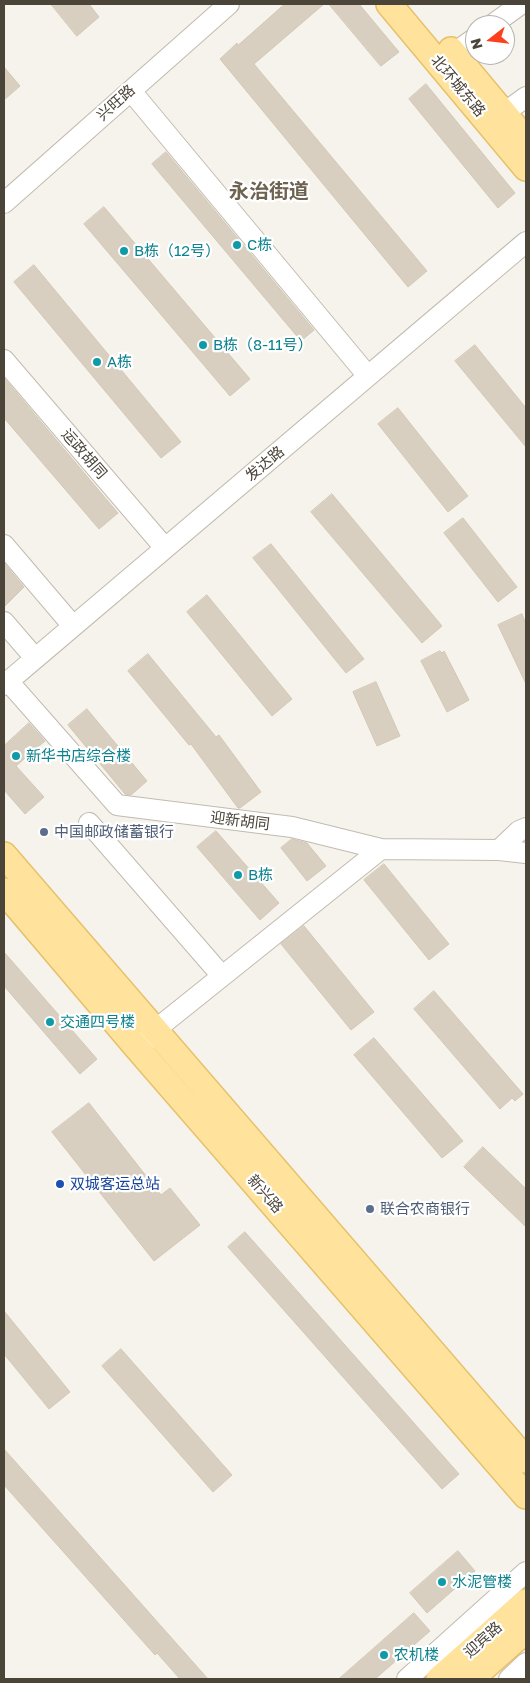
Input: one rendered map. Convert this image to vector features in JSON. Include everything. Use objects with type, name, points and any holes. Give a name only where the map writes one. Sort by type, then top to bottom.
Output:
[{"type":"main road","name":"北环城东路","points":[[390,4],[526,168]]},
{"type":"main road","name":"北环城东路","points":[[412,4],[526,140]]},
{"type":"main road","name":"新兴路","points":[[4,855],[526,1460]]},
{"type":"main road","name":"新兴路","points":[[4,891],[138,1049],[526,1496]]},
{"type":"main road","name":"迎宾路","points":[[439,1679],[526,1602]]},
{"type":"main road","name":"迎宾路","points":[[471,1679],[526,1630]]},
{"type":"street","name":"兴旺路","points":[[4,203],[229,4]]},
{"type":"street","points":[[506,15],[521,4]]},
{"type":"street","points":[[453,54],[465,45]]},
{"type":"street","points":[[131,90],[368,376]]},
{"type":"street","points":[[504,113],[526,97]]},
{"type":"street","name":"发达路","points":[[6,683],[526,242]]},
{"type":"street","name":"运政胡同","points":[[4,360],[165,548]]},
{"type":"street","points":[[4,545],[73,626]]},
{"type":"street","points":[[4,622],[35,658]]},
{"type":"street","name":"迎新胡同","points":[[6,683],[116,805],[292,827],[381,848],[499,850],[526,853]]},
{"type":"street","points":[[89,823],[222,976]]},
{"type":"street","points":[[499,850],[526,828]]},
{"type":"street","points":[[138,1049],[155,1030],[381,848]]},
{"type":"street","points":[[407,1679],[526,1572]]},
{"type":"street","points":[[508,1679],[526,1664]]},
{"type":"building","points":[[51,4],[89,4],[99,17],[77,36]]},
{"type":"building","points":[[285,4],[324,4],[254,64],[427,271],[408,287],[220,59]]},
{"type":"building","points":[[329,4],[359,4],[399,52],[381,66]]},
{"type":"building","points":[[4,67],[20,86],[4,100]]},
{"type":"building","points":[[426,84],[515,193],[498,208],[409,99]]},
{"type":"building","name":"C栋","points":[[166,152],[314,330],[301,341],[152,164]]},
{"type":"building","points":[[104,207],[250,379],[230,396],[84,224]]},
{"type":"building","name":"A栋","points":[[34,265],[181,442],[161,458],[14,282]]},
{"type":"building","points":[[475,345],[526,408],[526,447],[455,361]]},
{"type":"building","points":[[4,378],[118,513],[99,529],[4,418]]},
{"type":"building","points":[[398,408],[468,496],[448,512],[378,424]]},
{"type":"building","points":[[332,494],[442,626],[422,643],[311,512]]},
{"type":"building","points":[[463,518],[517,587],[498,602],[444,533]]},
{"type":"building","points":[[271,544],[364,659],[346,673],[253,558]]},
{"type":"building","points":[[4,563],[24,587],[4,607]]},
{"type":"building","points":[[207,595],[292,699],[272,716],[187,612]]},
{"type":"building","points":[[522,614],[526,624],[526,684],[498,625]]},
{"type":"building","points":[[440,651],[442,653],[444,651],[469,700],[447,712],[421,661]]},
{"type":"building","points":[[148,654],[216,737],[219,735],[261,792],[240,808],[238,808],[191,744],[189,745],[128,671]]},
{"type":"building","points":[[376,682],[400,736],[377,746],[353,692]]},
{"type":"building","points":[[87,709],[147,781],[131,795],[125,794],[68,725]]},
{"type":"building","name":"新华书店综合楼","points":[[29,723],[45,741],[16,766],[44,797],[25,814],[4,790],[4,746]]},
{"type":"building","name":"B栋","points":[[216,831],[279,903],[260,920],[197,847]]},
{"type":"building","points":[[292,839],[307,843],[326,866],[307,881],[281,848]]},
{"type":"building","points":[[384,864],[449,944],[429,960],[364,880]]},
{"type":"building","points":[[304,926],[374,1012],[351,1030],[281,944]]},
{"type":"building","name":"交通四号楼","points":[[4,952],[97,1059],[80,1074],[4,986]]},
{"type":"building","points":[[434,991],[523,1094],[515,1101],[512,1098],[500,1109],[414,1009]]},
{"type":"building","points":[[374,1038],[463,1141],[442,1158],[354,1055]]},
{"type":"building","points":[[89,1103],[161,1195],[170,1188],[200,1225],[154,1261],[52,1132]]},
{"type":"building","points":[[483,1147],[526,1189],[526,1227],[464,1167]]},
{"type":"building","points":[[245,1232],[459,1474],[442,1489],[228,1247]]},
{"type":"building","points":[[4,1311],[70,1392],[49,1409],[4,1354]]},
{"type":"building","points":[[121,1349],[232,1475],[213,1492],[102,1366]]},
{"type":"building","points":[[4,1449],[208,1679],[180,1679],[157,1653],[155,1655],[4,1485]]},
{"type":"building","name":"水泥管楼","points":[[458,1551],[475,1571],[427,1613],[410,1593]]},
{"type":"building","name":"农机楼","points":[[414,1613],[430,1631],[375,1679],[339,1679]]},
{"type":"place","name":"C栋","points":[[237,245]]},
{"type":"place","name":"B栋（12号）","points":[[124,251]]},
{"type":"place","name":"B栋（8-11号）","points":[[203,345]]},
{"type":"place","name":"A栋","points":[[97,362]]},
{"type":"place","name":"新华书店综合楼","points":[[16,756]]},
{"type":"place","name":"中国邮政储蓄银行","points":[[44,832]]},
{"type":"place","name":"B栋","points":[[238,875]]},
{"type":"place","name":"交通四号楼","points":[[50,1022]]},
{"type":"place","name":"双城客运总站","points":[[60,1184]]},
{"type":"place","name":"联合农商银行","points":[[370,1209]]},
{"type":"place","name":"水泥管楼","points":[[442,1582]]},
{"type":"place","name":"农机楼","points":[[384,1655]]},
{"type":"district","name":"永治街道","points":[[269,192]]}]
